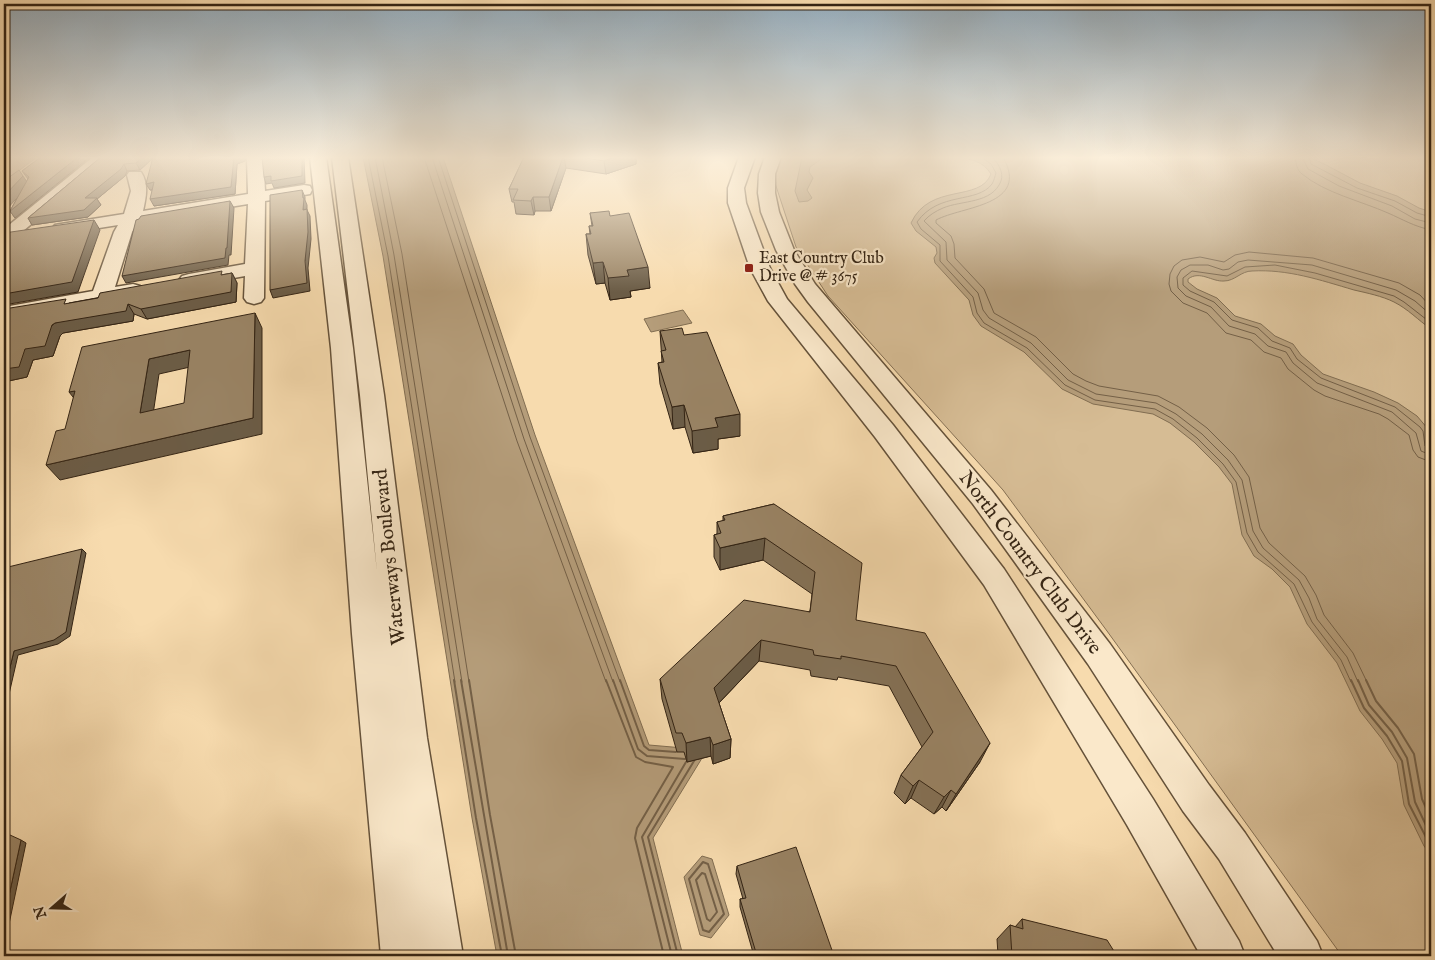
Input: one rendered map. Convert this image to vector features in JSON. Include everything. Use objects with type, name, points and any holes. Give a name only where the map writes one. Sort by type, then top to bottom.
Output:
[{"type":"street","points":[[5,238],[46,202]]},
{"type":"street","points":[[102,295],[123,232],[132,218],[136,202]]},
{"type":"street","points":[[5,238],[228,202]]},
{"type":"street","points":[[254,298],[257,202]]},
{"type":"street","name":"Waterways Boulevard","points":[[336,202],[342,348],[368,634],[402,956]]},
{"type":"street","name":"Waterways Boulevard","points":[[341,202],[356,270],[378,442],[410,738],[442,956]]},
{"type":"street","name":"North Country Club Drive","points":[[737,202],[760,268],[778,301],[899,452],[994,577],[1140,812],[1224,956]]},
{"type":"street","name":"North Country Club Drive","points":[[769,202],[777,235],[812,295],[982,497],[1099,654],[1196,798],[1232,846],[1302,956]]},
{"type":"street","points":[[4,313],[255,268]]},
{"type":"street","points":[[778,301],[812,295]]},
{"type":"street","points":[[899,452],[935,442]]},
{"type":"shaded area","points":[[781,202],[1431,202],[1431,956],[1342,956],[1003,490],[828,296],[796,247]]},
{"type":"water","points":[[372,202],[458,202],[535,435],[649,745],[707,750],[653,838],[683,956],[497,956],[472,818],[383,256]]},
{"type":"water","points":[[930,202],[1408,202],[1431,212],[1431,329],[1404,308],[1389,300],[1291,273],[1248,271],[1228,281],[1197,276],[1188,279],[1188,282],[1197,289],[1217,298],[1235,316],[1261,324],[1275,336],[1293,344],[1301,355],[1323,374],[1374,392],[1398,403],[1417,416],[1428,429],[1431,451],[1431,855],[1424,846],[1404,805],[1397,763],[1382,739],[1360,711],[1337,663],[1307,624],[1290,587],[1272,569],[1254,556],[1242,535],[1232,484],[1219,467],[1194,442],[1170,423],[1153,414],[1093,404],[1062,389],[1024,352],[981,326],[973,315],[969,300],[935,263],[936,247],[916,231],[911,223],[919,210]]},
{"type":"water","points":[[683,310],[692,323],[651,332],[644,319]]},
{"type":"water","points":[[702,856],[712,859],[729,915],[711,938],[700,935],[684,877]]},
{"type":"building","points":[[15,202],[22,202],[10,211]]},
{"type":"building","points":[[47,202],[93,202],[84,210],[28,218]]},
{"type":"building","points":[[230,202],[225,258],[122,276],[136,220],[141,216]]},
{"type":"building","points":[[270,202],[304,202],[303,210],[307,209],[308,232],[305,261],[307,283],[270,290]]},
{"type":"building","points":[[609,211],[610,216],[629,213],[648,267],[627,270],[629,276],[608,278],[603,262],[593,263],[586,234],[591,234],[589,226],[593,226],[590,213]]},
{"type":"building","points":[[94,220],[72,282],[4,294],[4,233]]},
{"type":"building","points":[[222,271],[221,275],[232,273],[231,292],[141,309],[128,304],[126,311],[55,323],[52,325],[45,346],[25,349],[19,367],[4,369],[4,309],[66,299],[64,304],[98,298],[100,293]]},
{"type":"building","points":[[255,313],[253,418],[46,465],[56,431],[65,429],[75,391],[69,392],[82,347]],"holes":[[[190,350],[184,403],[140,413],[149,359]]]},
{"type":"building","points":[[682,328],[684,335],[707,332],[740,414],[715,418],[718,427],[692,431],[684,405],[672,407],[658,363],[664,362],[661,351],[666,350],[660,331]]},
{"type":"building","points":[[774,504],[862,563],[856,620],[925,633],[990,743],[956,794],[951,790],[944,797],[919,780],[913,786],[901,775],[933,732],[896,666],[841,656],[841,659],[814,655],[813,650],[761,640],[714,688],[731,739],[713,745],[710,737],[686,743],[682,733],[676,733],[660,679],[744,600],[810,612],[815,572],[765,538],[720,548],[714,535],[721,533],[717,522],[725,520],[723,516]]},
{"type":"building","points":[[82,549],[66,632],[54,640],[14,651],[4,692],[4,568]]},
{"type":"building","points":[[10,835],[21,840],[4,919],[4,837]]},
{"type":"building","points":[[796,847],[834,956],[757,956],[740,899],[746,898],[737,866]]},
{"type":"building","points":[[1022,919],[1107,940],[1117,956],[1012,956],[1010,925],[1023,929]]},
{"type":"place","name":"East Country Club Drive @ # 3675","points":[[749,268]]}]
